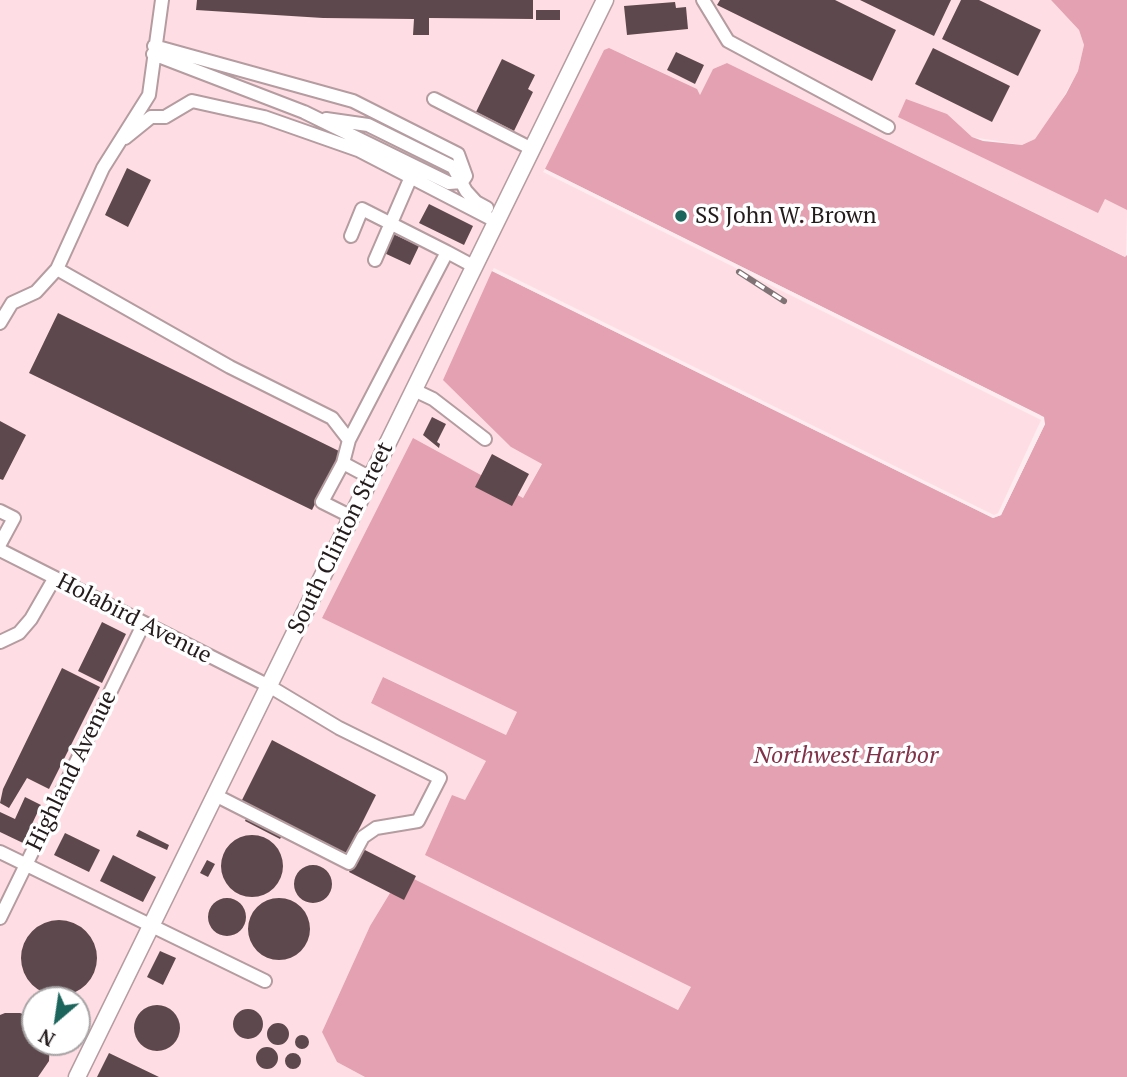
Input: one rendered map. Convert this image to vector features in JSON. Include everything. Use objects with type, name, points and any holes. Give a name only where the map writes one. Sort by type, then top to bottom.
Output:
[{"type":"main road","name":"South Clinton Street","points":[[77,1077],[606,0]]},
{"type":"street","points":[[0,323],[12,303],[36,292],[57,269],[103,168],[125,138],[149,96],[162,0]]},
{"type":"street","points":[[703,0],[727,41],[888,127]]},
{"type":"street","points":[[154,50],[312,116],[498,219]]},
{"type":"street","points":[[154,50],[353,102],[458,154],[466,169],[459,183]]},
{"type":"street","points":[[434,99],[532,149]]},
{"type":"street","points":[[125,138],[151,117],[164,117],[192,101],[264,117],[413,171],[459,183]]},
{"type":"street","points":[[312,116],[368,125],[453,167],[459,183]]},
{"type":"street","points":[[334,127],[366,134],[448,176],[498,219]]},
{"type":"street","points":[[375,260],[413,171]]},
{"type":"street","points":[[351,236],[362,209],[475,267]]},
{"type":"street","points":[[352,517],[322,502],[343,463],[349,440],[447,252]]},
{"type":"street","points":[[57,269],[230,367],[332,418],[349,440]]},
{"type":"street","points":[[414,390],[433,400],[485,439]]},
{"type":"street","points":[[343,463],[371,478]]},
{"type":"street","points":[[0,511],[14,519],[0,544]]},
{"type":"street","name":"Holabird Avenue","points":[[0,550],[143,625],[269,686],[339,728],[440,778],[418,821],[376,828],[363,837],[349,863],[215,795]]},
{"type":"street","points":[[0,642],[19,633],[32,619],[54,579]]},
{"type":"street","name":"Highland Avenue","points":[[0,918],[143,625]]},
{"type":"street","points":[[0,852],[265,981]]},
{"type":"shaded area","points":[[0,0],[1051,0],[1079,30],[1084,45],[1078,71],[1051,119],[1035,139],[1022,145],[972,137],[906,99],[1098,212],[1105,199],[1127,210],[1126,257],[727,63],[713,69],[700,95],[696,89],[624,54],[1046,419],[997,519],[511,447],[542,463],[523,498],[322,617],[517,712],[506,735],[384,677],[371,702],[486,761],[465,801],[452,796],[691,987],[678,1010],[414,879],[404,895],[390,893],[370,926],[322,1032],[337,1062],[365,1077],[0,1077]]},
{"type":"water","points":[[1051,0],[1127,0],[1127,210],[1105,199],[1098,213],[898,117],[906,99],[947,114],[972,137],[983,141],[1022,145],[1035,139],[1066,94],[1078,71],[1084,45],[1079,30]]},
{"type":"water","name":"Northwest Harbor","points":[[609,48],[697,89],[700,95],[713,69],[727,63],[1125,257],[1127,255],[1127,1077],[365,1077],[337,1062],[322,1032],[370,926],[390,893],[404,895],[414,879],[678,1010],[691,987],[425,855],[452,795],[465,800],[486,761],[371,703],[383,677],[506,735],[517,712],[322,618],[413,438],[523,498],[542,464],[511,447],[443,380],[492,271],[993,518],[1001,515],[1045,424],[1040,415],[545,169],[604,50]]},
{"type":"pier","points":[[545,169],[1044,417],[1045,424],[1001,515],[993,518],[492,271],[494,268],[994,515],[998,513],[1041,420],[543,172]]},
{"type":"building","points":[[197,0],[533,0],[533,19],[429,18],[429,35],[413,35],[414,19],[323,18],[196,10]]},
{"type":"building","points":[[720,0],[835,0],[896,30],[872,81],[717,5]]},
{"type":"building","points":[[860,0],[951,0],[934,36]]},
{"type":"building","points":[[961,0],[979,0],[1041,30],[1018,76],[942,39]]},
{"type":"building","points":[[675,2],[676,8],[686,7],[688,29],[627,35],[624,6]]},
{"type":"building","points":[[536,10],[560,10],[560,20],[536,20]]},
{"type":"building","points":[[933,48],[1010,86],[992,122],[915,84]]},
{"type":"building","points":[[676,52],[704,65],[695,84],[667,70]]},
{"type":"building","points":[[502,59],[535,75],[528,89],[533,92],[514,131],[476,112]]},
{"type":"building","points":[[127,168],[151,180],[128,227],[105,215]]},
{"type":"building","points":[[429,204],[473,226],[464,245],[419,223]]},
{"type":"building","points":[[391,233],[419,246],[410,265],[382,252]]},
{"type":"building","points":[[58,313],[341,452],[312,510],[29,373]]},
{"type":"building","points":[[432,417],[446,424],[437,442],[440,444],[439,448],[423,435]]},
{"type":"building","points":[[0,421],[26,435],[3,480],[0,479]]},
{"type":"building","points":[[492,454],[529,474],[512,506],[475,487]]},
{"type":"building","points":[[102,622],[126,634],[102,683],[78,671]]},
{"type":"building","points":[[62,668],[100,687],[49,789],[27,778],[9,808],[0,803],[3,789]]},
{"type":"building","points":[[272,740],[376,795],[344,859],[239,806]]},
{"type":"building","points":[[25,797],[41,805],[23,843],[0,832],[0,812],[15,819]]},
{"type":"building","points":[[248,814],[284,832],[280,839],[245,821]]},
{"type":"building","points":[[139,830],[169,845],[167,850],[136,836]]},
{"type":"building","points":[[65,833],[100,850],[89,872],[54,855]]},
{"type":"building","points":[[252,835],[274,844],[283,866],[274,888],[252,897],[230,888],[221,866],[230,844]]},
{"type":"building","points":[[361,848],[416,876],[404,900],[349,872]]},
{"type":"building","points":[[113,855],[156,877],[143,902],[100,881]]},
{"type":"building","points":[[207,860],[215,864],[208,877],[200,873]]},
{"type":"building","points":[[313,865],[326,871],[332,884],[326,897],[313,903],[300,897],[294,884],[300,871]]},
{"type":"building","points":[[227,898],[240,904],[246,917],[240,930],[227,936],[214,930],[208,917],[214,904]]},
{"type":"building","points":[[279,898],[301,907],[310,929],[301,951],[279,960],[257,951],[248,929],[257,907]]},
{"type":"building","points":[[52,920],[66,920],[80,926],[91,937],[97,951],[97,965],[85,986],[33,986],[21,965],[21,951],[27,937],[38,926]]},
{"type":"building","points":[[160,951],[176,958],[163,985],[147,977]]},
{"type":"building","points":[[157,1005],[173,1012],[180,1028],[173,1044],[157,1051],[141,1044],[134,1028],[141,1012]]},
{"type":"building","points":[[248,1009],[259,1013],[263,1024],[259,1035],[248,1039],[237,1035],[233,1024],[237,1013]]},
{"type":"building","points":[[21,1013],[21,1056],[49,1056],[49,1061],[38,1077],[0,1077],[0,1015]]},
{"type":"building","points":[[278,1023],[286,1026],[289,1034],[286,1042],[278,1045],[270,1042],[267,1034],[270,1026]]},
{"type":"building","points":[[299,1035],[305,1035],[309,1042],[305,1049],[299,1049],[295,1045],[295,1039]]},
{"type":"building","points":[[267,1047],[275,1050],[278,1058],[275,1066],[267,1069],[259,1066],[256,1058],[259,1050]]},
{"type":"building","points":[[109,1053],[159,1077],[97,1077]]},
{"type":"building","points":[[293,1053],[301,1061],[293,1069],[285,1061]]},
{"type":"railway","points":[[739,272],[784,301]]},
{"type":"place","name":"SS John W. Brown","points":[[681,216]]}]
